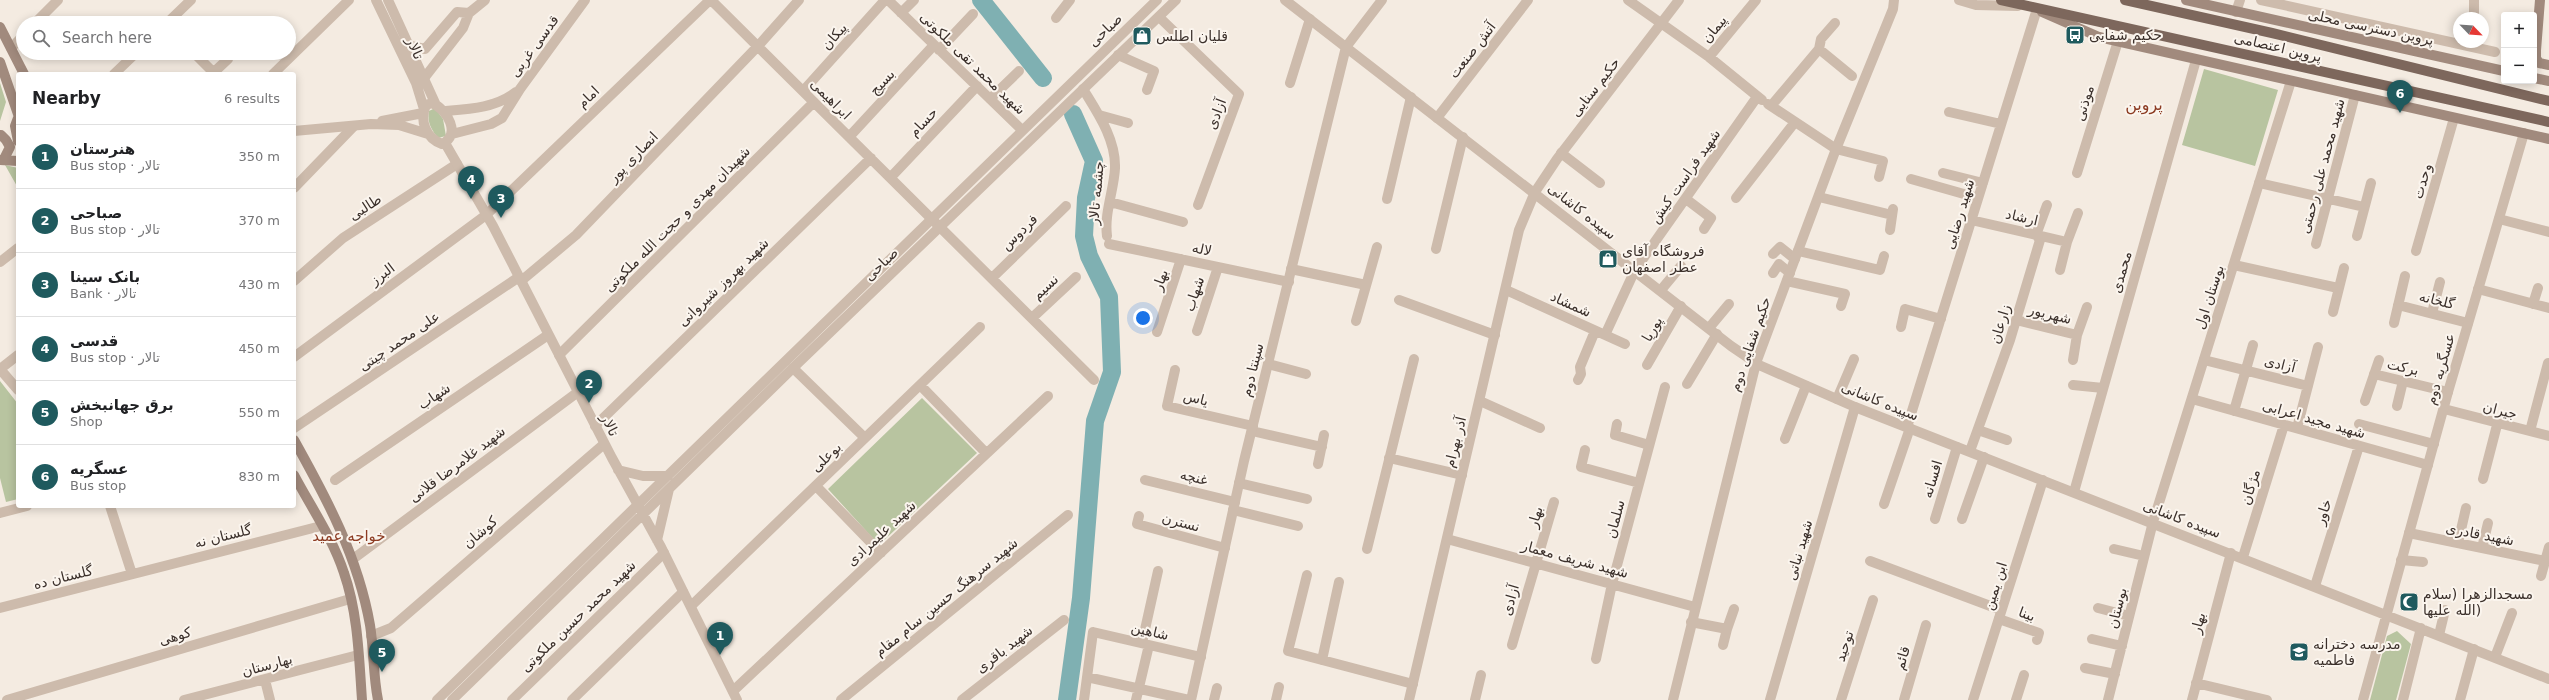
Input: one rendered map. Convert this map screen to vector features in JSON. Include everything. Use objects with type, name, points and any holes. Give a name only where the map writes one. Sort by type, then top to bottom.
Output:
[{"type":"main road","name":"پروین اعتصامی","points":[[2001,0],[2023,7],[2549,122]]},
{"type":"main road","name":"پروین اعتصامی","points":[[2125,0],[2272,33],[2549,101]]},
{"type":"main road","name":"پروین دسترسی محلی","points":[[2186,0],[2488,68],[2501,70]]},
{"type":"main road","points":[[2535,48],[2540,0]]},
{"type":"main road","points":[[2037,9],[2099,37],[2549,139]]},
{"type":"main road","points":[[0,28],[16,58]]},
{"type":"main road","points":[[17,60],[23,72]]},
{"type":"main road","points":[[2537,60],[2539,63],[2549,65]]},
{"type":"main road","points":[[0,62],[16,108]]},
{"type":"main road","points":[[2537,79],[2549,81]]},
{"type":"main road","points":[[7,81],[13,87],[16,88]]},
{"type":"main road","points":[[16,123],[0,135],[6,140],[10,147],[2,159],[16,161]]},
{"type":"main road","points":[[296,444],[341,527],[353,559],[371,636],[375,684],[378,700]]},
{"type":"main road","points":[[296,479],[344,573],[356,627],[362,700]]},
{"type":"main road","points":[[323,530],[341,527]]},
{"type":"street","points":[[42,16],[58,0]]},
{"type":"street","points":[[174,16],[191,0]]},
{"type":"street","points":[[296,52],[349,0]]},
{"type":"street","name":"تالار","points":[[376,0],[416,83],[424,111],[428,134]]},
{"type":"street","name":"تالار","points":[[388,0],[440,108],[451,124],[452,134]]},
{"type":"street","points":[[425,77],[463,28],[469,13],[485,0]]},
{"type":"street","name":"قدسی غربی","points":[[452,134],[491,124],[502,118],[520,89],[585,0]]},
{"type":"street","name":"ابراهیمی","points":[[710,0],[759,46],[1094,380]]},
{"type":"street","name":"امام","points":[[486,215],[710,0]]},
{"type":"street","name":"انصاری پور","points":[[520,279],[576,236],[759,46],[799,0]]},
{"type":"street","name":"شهید محمد تقی ملکوتی","points":[[886,0],[1022,130]]},
{"type":"street","name":"پیکان","points":[[803,91],[886,0]]},
{"type":"street","points":[[901,13],[914,0]]},
{"type":"street","points":[[1056,18],[1070,0]]},
{"type":"street","name":"صباحی","points":[[452,700],[640,510],[668,476],[1157,0]]},
{"type":"street","name":"صباحی","points":[[437,700],[640,510],[669,489],[1176,0]]},
{"type":"street","name":"سپیده کاشانی","points":[[1286,0],[1756,363],[1855,407],[2243,557],[2549,679]]},
{"type":"street","points":[[1346,47],[1382,0]]},
{"type":"street","name":"آتش صنعت","points":[[1437,118],[1528,0]]},
{"type":"street","points":[[1628,0],[1660,25],[1709,57],[1764,102],[1836,149],[1883,160],[1879,178]]},
{"type":"street","name":"حکیم سنایی","points":[[1535,192],[1562,153],[1679,0]]},
{"type":"street","name":"پیمان","points":[[1709,57],[1756,0]]},
{"type":"street","name":"حکیم شفایی دوم","points":[[1673,700],[1756,363],[1836,149],[1893,4],[1900,0]]},
{"type":"street","points":[[1959,0],[1976,5],[2023,7]]},
{"type":"street","points":[[2236,12],[2240,0]]},
{"type":"street","points":[[2262,0],[2453,40]]},
{"type":"street","points":[[2474,0],[2474,12]]},
{"type":"street","name":"شهید رضایی","points":[[1884,504],[2037,9]]},
{"type":"street","points":[[411,46],[425,49],[458,12],[469,13]]},
{"type":"street","name":"بسیج","points":[[849,137],[937,48],[973,14]]},
{"type":"street","name":"آزادی","points":[[1159,17],[1239,94],[1198,205]]},
{"type":"street","points":[[1290,83],[1310,19]]},
{"type":"street","name":"شهید فراست کیش","points":[[1578,380],[1581,374],[1580,367],[1635,270],[1686,199],[1764,102],[1819,49],[1821,40],[1835,23]]},
{"type":"street","name":"موذنی","points":[[2077,174],[2118,41]]},
{"type":"street","points":[[11,48],[16,43]]},
{"type":"street","name":"سپنتا دوم","points":[[1190,700],[1252,428],[1346,47]]},
{"type":"street","points":[[2484,48],[2494,52]]},
{"type":"street","points":[[1819,49],[1852,76]]},
{"type":"street","points":[[1118,55],[1154,71],[1147,90]]},
{"type":"street","points":[[116,72],[129,60]]},
{"type":"street","points":[[201,60],[212,72]]},
{"type":"street","points":[[214,72],[226,60]]},
{"type":"street","points":[[275,72],[287,60]]},
{"type":"street","name":"محمدی","points":[[2074,492],[2196,60]]},
{"type":"street","points":[[990,99],[1019,71]]},
{"type":"street","name":"بوستان اول","points":[[2153,522],[2291,81]]},
{"type":"street","name":"حسام","points":[[891,177],[977,86]]},
{"type":"street","name":"قدسی غربی","points":[[424,111],[426,105],[432,103],[440,108],[488,106],[506,99],[520,89]]},
{"type":"street","name":"چشمه تالار","points":[[1083,89],[1099,115],[1112,147],[1115,167],[1110,202],[1108,240]]},
{"type":"street","name":"شهید محمد علی رحمتی","points":[[2316,244],[2354,95]]},
{"type":"street","points":[[1387,199],[1411,97]]},
{"type":"street","name":"شهیدان مهدی و حجت الله ملکوتی","points":[[559,355],[814,102]]},
{"type":"street","points":[[296,131],[371,124],[424,111]]},
{"type":"street","points":[[1949,112],[2001,124]]},
{"type":"street","points":[[1099,115],[1128,123]]},
{"type":"street","name":"وحدت","points":[[2416,251],[2454,118]]},
{"type":"street","points":[[1736,198],[1795,122]]},
{"type":"street","points":[[371,124],[399,125],[428,134],[435,141],[445,143],[452,134]]},
{"type":"street","points":[[296,186],[354,126]]},
{"type":"street","name":"عسگریه دوم","points":[[2363,700],[2448,392],[2524,133]]},
{"type":"street","points":[[1436,250],[1463,137]]},
{"type":"street","name":"تالار","points":[[445,143],[486,215],[604,444],[664,553],[735,696]]},
{"type":"street","points":[[1562,153],[1600,183]]},
{"type":"street","name":"شهید بهروز شیروانی","points":[[595,426],[871,158]]},
{"type":"street","name":"طالبی","points":[[296,279],[343,238],[457,164]]},
{"type":"street","points":[[1943,173],[1983,183]]},
{"type":"street","points":[[1911,179],[1978,198]]},
{"type":"street","points":[[2259,183],[2364,208]]},
{"type":"street","points":[[2357,236],[2371,183]]},
{"type":"street","name":"آذر بهرام","points":[[1409,700],[1519,230],[1535,192]]},
{"type":"street","points":[[1819,197],[1892,212],[1890,230]]},
{"type":"street","points":[[1686,199],[1711,218],[1704,229]]},
{"type":"street","points":[[1110,202],[1183,222]]},
{"type":"street","name":"زارعان","points":[[1970,452],[2016,320],[2040,240],[2036,235],[2047,205]]},
{"type":"street","name":"فردوس","points":[[992,278],[1066,206]]},
{"type":"street","points":[[2060,270],[2067,242],[2078,213]]},
{"type":"street","name":"البرز","points":[[296,356],[486,215]]},
{"type":"street","points":[[2499,219],[2549,232]]},
{"type":"street","name":"ارشاد","points":[[1972,220],[2067,242]]},
{"type":"street","name":"لاله","points":[[1108,240],[1181,259],[1288,282]]},
{"type":"street","points":[[1773,254],[1780,246],[1797,255],[1880,270],[1884,256]]},
{"type":"street","points":[[1356,321],[1377,247]]},
{"type":"street","points":[[0,262],[16,250]]},
{"type":"street","name":"بهار","points":[[1157,332],[1181,259]]},
{"type":"street","points":[[1773,273],[1779,264],[1788,277],[1845,294],[1841,306]]},
{"type":"street","points":[[1661,290],[1681,266]]},
{"type":"street","points":[[2234,266],[2338,288]]},
{"type":"street","name":"شهاب","points":[[1197,331],[1218,267]]},
{"type":"street","points":[[2333,312],[2344,268]]},
{"type":"street","points":[[1292,269],[1366,285]]},
{"type":"street","points":[[2394,323],[2405,276]]},
{"type":"street","name":"نسیم","points":[[1032,318],[1076,277]]},
{"type":"street","name":"علی محمد چیتی","points":[[296,427],[520,279]]},
{"type":"street","points":[[2432,313],[2440,282]]},
{"type":"street","points":[[2533,304],[2538,288]]},
{"type":"street","points":[[2478,289],[2549,308]]},
{"type":"street","name":"شمشاد","points":[[1506,290],[1625,344]]},
{"type":"street","points":[[1399,300],[1495,335]]},
{"type":"street","points":[[1687,384],[1728,304]]},
{"type":"street","name":"گلخانه","points":[[2398,305],[2468,323]]},
{"type":"street","name":"پوریا","points":[[1647,365],[1681,306]]},
{"type":"street","points":[[2073,360],[2077,335],[2087,307]]},
{"type":"street","points":[[1901,327],[1905,309],[1940,319]]},
{"type":"street","name":"شهریور","points":[[2016,320],[2077,335]]},
{"type":"street","name":"بوعلی","points":[[691,606],[980,327]]},
{"type":"street","name":"شهاب","points":[[335,480],[548,335]]},
{"type":"street","name":"آزادی","points":[[2234,411],[2254,345]]},
{"type":"street","points":[[2296,428],[2318,347]]},
{"type":"street","points":[[16,357],[0,369],[16,388]]},
{"type":"street","points":[[1366,549],[1414,359]]},
{"type":"street","points":[[1837,398],[1854,359]]},
{"type":"street","name":"آزادی","points":[[2204,360],[2308,386]]},
{"type":"street","points":[[2365,401],[2379,360]]},
{"type":"street","points":[[2530,431],[2548,363]]},
{"type":"street","points":[[1268,364],[1306,374]]},
{"type":"street","points":[[793,368],[865,438]]},
{"type":"street","name":"یاس","points":[[1175,370],[1167,406],[1252,428]]},
{"type":"street","name":"برکت","points":[[2374,374],[2448,392]]},
{"type":"street","points":[[2397,406],[2403,381]]},
{"type":"street","points":[[920,385],[986,453]]},
{"type":"street","points":[[2073,385],[2103,388]]},
{"type":"street","points":[[1785,439],[1806,386]]},
{"type":"street","name":"سلمان","points":[[1596,659],[1612,584],[1665,387]]},
{"type":"street","name":"شهید غلامرضا قلانی","points":[[353,559],[578,392]]},
{"type":"street","name":"شهید علیمرادی","points":[[735,696],[881,553],[1048,396]]},
{"type":"street","name":"شهید مجید اعرابی","points":[[2192,399],[2428,465]]},
{"type":"street","points":[[1480,401],[1540,428]]},
{"type":"street","name":"شهید نباتی","points":[[1770,700],[1855,407]]},
{"type":"street","name":"جیران","points":[[2444,409],[2497,425],[2549,436]]},
{"type":"street","points":[[1617,424],[1615,435],[1649,445]]},
{"type":"street","points":[[2359,424],[2434,444]]},
{"type":"street","name":"مژگان","points":[[2243,557],[2284,425]]},
{"type":"street","points":[[2483,479],[2497,425]]},
{"type":"street","points":[[1252,428],[1322,447]]},
{"type":"street","points":[[1978,430],[2007,440]]},
{"type":"street","points":[[1318,464],[1324,435]]},
{"type":"street","name":"کوشان","points":[[371,636],[391,628],[604,444]]},
{"type":"street","name":"خاور","points":[[2314,586],[2359,446]]},
{"type":"street","name":"افسانه","points":[[1935,519],[1957,447]]},
{"type":"street","points":[[1585,450],[1581,467],[1639,483]]},
{"type":"street","points":[[1962,519],[1984,457]]},
{"type":"street","points":[[1389,458],[1462,475]]},
{"type":"street","points":[[618,470],[643,476],[668,476]]},
{"type":"street","name":"غنچه","points":[[1145,480],[1298,526]]},
{"type":"street","name":"ابن یمین","points":[[1973,700],[2043,480]]},
{"type":"street","points":[[1239,483],[1307,499]]},
{"type":"street","points":[[816,486],[881,553]]},
{"type":"street","points":[[657,540],[669,489]]},
{"type":"street","name":"بهار","points":[[1536,563],[1554,502]]},
{"type":"street","points":[[0,513],[19,508]]},
{"type":"street","points":[[111,508],[132,574]]},
{"type":"street","points":[[2458,543],[2466,508]]},
{"type":"street","name":"شهید سرهنگ حسین سام مقام","points":[[841,700],[1068,515]]},
{"type":"street","name":"نسترن","points":[[1139,516],[1137,524],[1225,548]]},
{"type":"street","name":"بوستان","points":[[2108,700],[2153,522]]},
{"type":"street","points":[[2482,548],[2488,523]]},
{"type":"street","name":"گلستان نه","points":[[132,574],[323,530]]},
{"type":"street","name":"شهید قادری","points":[[2409,534],[2545,561]]},
{"type":"street","name":"شهید شریف معمار","points":[[1447,538],[1695,607]]},
{"type":"street","points":[[2541,576],[2549,547]]},
{"type":"street","points":[[2114,549],[2144,556]]},
{"type":"street","name":"شهید محمد حسین ملکوتی","points":[[512,700],[664,553]]},
{"type":"street","name":"بهار","points":[[2192,700],[2231,553]]},
{"type":"street","points":[[2402,560],[2422,562]]},
{"type":"street","points":[[1870,561],[2000,614]]},
{"type":"street","name":"آزادی","points":[[1512,645],[1536,563]]},
{"type":"street","points":[[1136,700],[1158,571]]},
{"type":"street","name":"گلستان ده","points":[[0,608],[132,574]]},
{"type":"street","points":[[1307,575],[1288,652],[1413,684]]},
{"type":"street","points":[[1322,660],[1339,582]]},
{"type":"street","points":[[572,700],[684,592]]},
{"type":"street","name":"کوهی","points":[[7,700],[350,599]]},
{"type":"street","name":"توحید","points":[[1841,700],[1873,600]]},
{"type":"street","points":[[2098,608],[2129,616]]},
{"type":"street","points":[[1723,645],[1734,609]]},
{"type":"street","points":[[2439,635],[2444,610]]},
{"type":"street","points":[[2495,658],[2512,613]]},
{"type":"street","name":"بینا","points":[[2000,614],[2039,633],[2037,640]]},
{"type":"street","name":"شهید باقری","points":[[962,700],[1064,620]]},
{"type":"street","points":[[1691,622],[1727,629]]},
{"type":"street","name":"قائم","points":[[1904,700],[1926,625]]},
{"type":"street","points":[[2403,700],[2422,628]]},
{"type":"street","name":"شاهین","points":[[1087,677],[1093,632],[1201,657]]},
{"type":"street","points":[[2092,639],[2122,646]]},
{"type":"street","points":[[2460,700],[2474,649]]},
{"type":"street","name":"بهارستان","points":[[190,699],[358,655]]},
{"type":"street","points":[[2085,668],[2115,674]]},
{"type":"street","points":[[1475,700],[1481,675]]},
{"type":"street","points":[[2016,700],[2024,675]]},
{"type":"street","points":[[1084,700],[1087,677],[1190,700]]},
{"type":"street","points":[[265,680],[270,700]]},
{"type":"street","points":[[2196,683],[2267,700]]},
{"type":"street","points":[[375,684],[381,700]]},
{"type":"street","points":[[453,684],[461,692]]},
{"type":"street","points":[[1276,700],[1279,687]]},
{"type":"street","points":[[1214,700],[1217,688]]},
{"type":"green space","points":[[2204,69],[2278,90],[2255,166],[2182,145]]},
{"type":"green space","points":[[0,83],[6,102],[0,121]]},
{"type":"green space","points":[[435,108],[443,119],[446,136],[438,138],[429,122],[429,111]]},
{"type":"green space","points":[[5,165],[16,168],[16,184]]},
{"type":"green space","points":[[0,381],[16,401],[16,500],[6,502],[0,478]]},
{"type":"green space","points":[[922,398],[977,453],[879,545],[828,489]]},
{"type":"green space","points":[[2397,631],[2411,644],[2396,700],[2370,700],[2387,636]]},
{"type":"waterway","points":[[981,0],[1043,78]]},
{"type":"waterway","points":[[1067,700],[1081,598],[1095,421],[1112,372],[1109,297],[1089,256],[1084,236],[1086,198],[1094,161],[1073,114]]},
{"type":"place","name":"حکیم شفایی","points":[[2075,35]]},
{"type":"place","name":"قلیان اطلس","points":[[1142,36]]},
{"type":"place","name":"عسگریه","points":[[2400,113]]},
{"type":"place","name":"قدسی","points":[[471,199]]},
{"type":"place","name":"بانک سینا","points":[[501,218]]},
{"type":"place","name":"فروشگاه آقای عطر اصفهان","points":[[1608,259]]},
{"type":"place","name":"صباحی","points":[[589,403]]},
{"type":"place","name":"مسجدالزهرا (سلام الله علیها)","points":[[2409,602]]},
{"type":"place","name":"مدرسه دخترانه فاطمیه","points":[[2299,652]]},
{"type":"place","name":"هنرستان","points":[[720,655]]},
{"type":"place","name":"برق جهانبخش","points":[[382,672]]},
{"type":"district","name":"پروین","points":[[2144,104]]},
{"type":"district","name":"خواجه عمید","points":[[349,536]]}]
